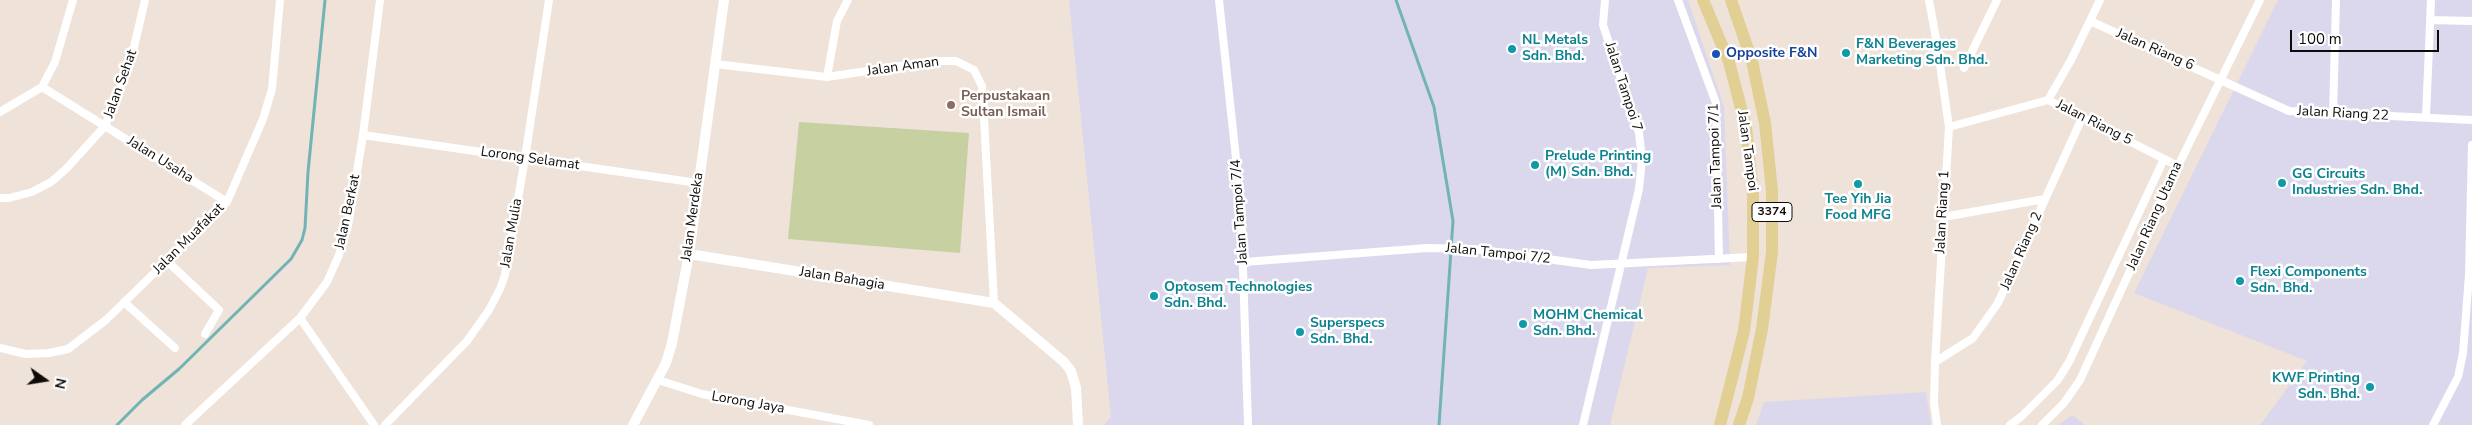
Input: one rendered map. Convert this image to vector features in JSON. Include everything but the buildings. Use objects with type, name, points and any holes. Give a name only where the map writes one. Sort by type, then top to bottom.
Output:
[{"type":"main road","name":"Jalan Tampoi","points":[[1703,0],[1729,62],[1746,126],[1753,194],[1753,257],[1744,331],[1720,425]]},
{"type":"main road","name":"Jalan Tampoi","points":[[1731,0],[1740,21],[1752,61],[1766,123],[1772,191],[1772,252],[1762,329],[1748,398],[1739,425]]},
{"type":"street","points":[[0,112],[42,87],[55,62],[73,0]]},
{"type":"street","name":"Jalan Sehat","points":[[0,198],[9,198],[32,192],[51,182],[66,169],[106,126],[130,64],[145,0]]},
{"type":"street","name":"Jalan Muafakat","points":[[0,348],[26,354],[48,353],[68,349],[88,336],[227,202],[263,119],[272,89],[280,0]]},
{"type":"street","name":"Jalan Berkat","points":[[185,425],[300,318],[327,282],[339,255],[348,226],[363,134],[380,0]]},
{"type":"street","name":"Jalan Mulia","points":[[385,425],[467,341],[489,310],[500,289],[505,276],[526,158],[549,0]]},
{"type":"street","name":"Jalan Merdeka","points":[[633,425],[658,380],[672,343],[689,254],[724,0]]},
{"type":"street","points":[[827,76],[837,20],[848,0]]},
{"type":"street","name":"Jalan Tampoi 7/4","points":[[1219,0],[1232,112],[1244,262],[1248,425]]},
{"type":"street","name":"Jalan Tampoi 7","points":[[1583,425],[1639,189],[1642,159],[1639,133],[1603,25],[1605,0]]},
{"type":"street","name":"Jalan Tampoi 7/1","points":[[1678,0],[1716,103],[1719,259]]},
{"type":"street","name":"Jalan Riang 1","points":[[1929,0],[1949,127],[1942,217],[1935,362],[1934,403],[1937,425]]},
{"type":"street","points":[[1964,68],[1997,0]]},
{"type":"street","points":[[2048,100],[2100,0]]},
{"type":"street","name":"Jalan Riang Utama","points":[[2042,425],[2064,403],[2080,380],[2178,166],[2260,0]]},
{"type":"street","points":[[2333,115],[2336,0]]},
{"type":"street","points":[[2426,117],[2431,0]]},
{"type":"street","points":[[2430,20],[2472,21]]},
{"type":"street","name":"Jalan Riang 6","points":[[2090,21],[2220,79]]},
{"type":"street","name":"Jalan Aman","points":[[715,64],[827,76],[942,61],[956,61],[967,65],[978,75],[983,98],[994,303]]},
{"type":"street","name":"Jalan Riang 22","points":[[2220,79],[2289,112],[2472,120]]},
{"type":"street","name":"Jalan Usaha","points":[[42,87],[227,202]]},
{"type":"street","name":"Jalan Riang 5","points":[[1949,127],[2048,100],[2178,166]]},
{"type":"street","name":"Jalan Riang 2","points":[[1935,362],[1973,338],[1998,303],[2082,118]]},
{"type":"street","name":"Lorong Selamat","points":[[363,134],[698,183]]},
{"type":"street","points":[[2432,425],[2458,377],[2463,352],[2469,275],[2472,145]]},
{"type":"street","points":[[2010,425],[2022,416],[2057,381],[2069,362],[2164,159]]},
{"type":"street","points":[[1942,217],[2045,199]]},
{"type":"street","name":"Jalan Tampoi 7/2","points":[[1244,262],[1427,248],[1474,249],[1591,265],[1753,257]]},
{"type":"street","name":"Jalan Bahagia","points":[[689,254],[994,303]]},
{"type":"street","points":[[167,261],[219,310],[205,334]]},
{"type":"street","points":[[2114,267],[2130,274]]},
{"type":"street","points":[[124,302],[175,348]]},
{"type":"street","points":[[994,303],[1064,362],[1071,371],[1076,388],[1078,425]]},
{"type":"street","points":[[300,318],[374,425]]},
{"type":"street","name":"Lorong Jaya","points":[[658,380],[702,394],[869,425]]},
{"type":"shaded area","points":[[1069,0],[1688,0],[1724,107],[1730,265],[1648,268],[1610,425],[1104,425],[1111,417]]},
{"type":"shaded area","points":[[2278,0],[2472,0],[2472,425],[2260,425],[2307,361],[2134,293]]},
{"type":"shaded area","points":[[1926,392],[1931,425],[1756,425],[1764,402]]},
{"type":"shaded area","points":[[2073,415],[2085,425],[2058,425]]},
{"type":"green space","points":[[799,122],[969,133],[960,253],[788,239]]},
{"type":"waterway","points":[[117,425],[142,400],[179,369],[291,259],[302,240],[305,228],[308,172],[325,0]]},
{"type":"waterway","points":[[1396,0],[1434,107],[1453,221],[1439,425]]},
{"type":"place","name":"NL Metals Sdn. Bhd.","points":[[1512,49]]},
{"type":"place","name":"F&N Beverages Marketing Sdn. Bhd.","points":[[1846,53]]},
{"type":"place","name":"Opposite F&N","points":[[1716,54]]},
{"type":"place","name":"Perpustakaan Sultan Ismail","points":[[951,105]]},
{"type":"place","name":"Prelude Printing (M) Sdn. Bhd.","points":[[1535,165]]},
{"type":"place","name":"GG Circuits Industries Sdn. Bhd.","points":[[2282,183]]},
{"type":"place","name":"Tee Yih Jia Food MFG","points":[[1858,184]]},
{"type":"place","name":"Flexi Components Sdn. Bhd.","points":[[2240,281]]},
{"type":"place","name":"Optosem Technologies Sdn. Bhd.","points":[[1154,296]]},
{"type":"place","name":"MOHM Chemical Sdn. Bhd.","points":[[1523,324]]},
{"type":"place","name":"Superspecs Sdn. Bhd.","points":[[1300,332]]},
{"type":"place","name":"KWF Printing Sdn. Bhd.","points":[[2370,387]]}]
